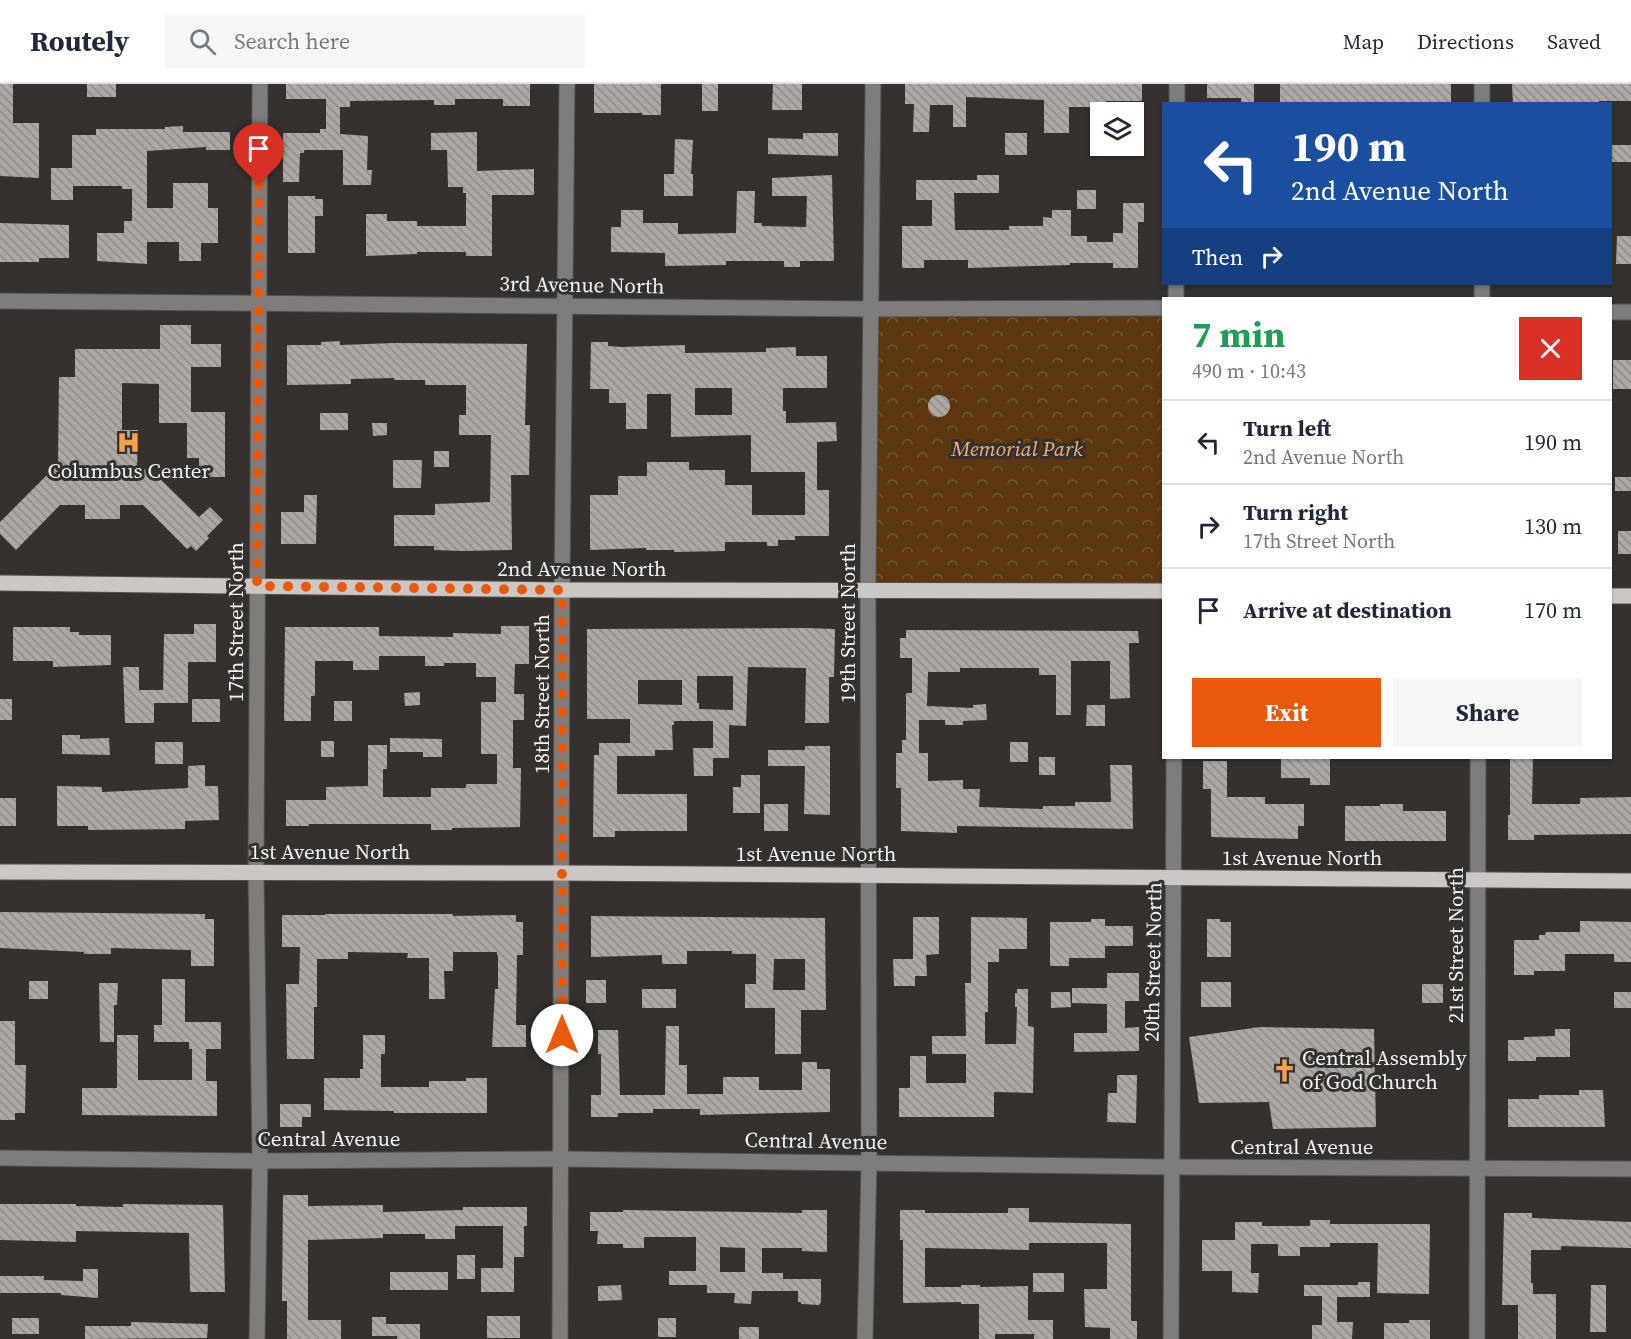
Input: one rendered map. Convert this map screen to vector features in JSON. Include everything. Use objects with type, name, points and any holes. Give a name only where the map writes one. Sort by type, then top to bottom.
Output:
[{"type":"main road","name":"2nd Avenue North","points":[[0,584],[562,590],[1162,591]]},
{"type":"main road","points":[[1612,596],[1631,596]]},
{"type":"main road","name":"1st Avenue North","points":[[0,872],[563,873],[1631,881]]},
{"type":"street","name":"17th Street North","points":[[257,1339],[260,1161],[256,873],[260,84]]},
{"type":"street","name":"18th Street North","points":[[560,1339],[562,590],[567,84]]},
{"type":"street","name":"19th Street North","points":[[865,1339],[869,1163],[868,590],[873,84]]},
{"type":"street","points":[[1177,84],[1177,102]]},
{"type":"street","points":[[1482,84],[1482,102]]},
{"type":"street","name":"3rd Avenue North","points":[[0,301],[871,309],[1162,309]]},
{"type":"street","points":[[1612,312],[1631,312]]},
{"type":"street","name":"20th Street North","points":[[1171,1339],[1174,759]]},
{"type":"street","name":"21st Street North","points":[[1477,1339],[1478,759]]},
{"type":"street","name":"Central Avenue","points":[[0,1158],[260,1161],[561,1159],[1172,1167],[1631,1169]]},
{"type":"green space","name":"Memorial Park","points":[[1162,308],[1162,591],[868,589],[871,309]]},
{"type":"building","points":[[0,84],[13,84],[13,123],[39,123],[39,178],[0,176]]},
{"type":"building","points":[[87,84],[116,84],[116,97],[87,97]]},
{"type":"building","points":[[286,84],[530,84],[530,106],[503,106],[503,99],[455,99],[455,105],[434,105],[434,100],[350,101],[350,107],[340,107],[340,134],[368,136],[367,170],[372,170],[371,185],[343,185],[343,150],[304,150],[304,153],[300,153],[299,182],[283,182],[283,133],[320,133],[320,129],[326,129],[326,99],[286,99]]},
{"type":"building","points":[[594,84],[661,84],[661,115],[594,113]]},
{"type":"building","points":[[702,84],[718,84],[718,111],[702,111]]},
{"type":"building","points":[[773,84],[802,84],[802,110],[772,110]]},
{"type":"building","points":[[905,84],[1142,84],[1142,101],[1090,102],[1090,107],[1069,107],[1069,133],[1044,133],[1044,100],[966,97],[966,127],[953,127],[953,105],[930,105],[929,132],[913,132],[914,104],[905,104]]},
{"type":"building","points":[[1207,84],[1254,84],[1254,102],[1241,102],[1241,98],[1207,98]]},
{"type":"building","points":[[1280,84],[1451,84],[1451,102],[1280,102]]},
{"type":"building","points":[[1512,84],[1631,84],[1631,101],[1513,102]]},
{"type":"building","points":[[183,126],[183,132],[230,132],[230,150],[206,150],[206,147],[147,151],[147,208],[173,208],[173,183],[208,183],[208,208],[218,208],[218,243],[201,243],[201,261],[179,261],[179,242],[147,242],[147,264],[97,261],[97,233],[124,233],[124,221],[132,221],[132,189],[122,189],[122,186],[73,186],[73,200],[51,200],[51,168],[72,168],[72,135],[96,135],[96,129],[165,129],[165,127]]},
{"type":"building","points":[[477,132],[477,171],[534,169],[534,195],[492,195],[492,256],[466,256],[466,252],[417,252],[417,254],[366,256],[366,214],[387,214],[387,221],[417,221],[417,226],[466,226],[466,193],[463,193],[463,187],[448,187],[447,150],[431,150],[431,133]]},
{"type":"building","points":[[803,133],[838,133],[838,156],[768,154],[768,138],[803,139]]},
{"type":"building","points":[[1005,133],[1027,133],[1027,155],[1005,155]]},
{"type":"building","points":[[675,139],[693,140],[691,174],[693,174],[693,196],[664,196],[664,174],[674,174]]},
{"type":"building","points":[[1612,145],[1631,145],[1631,162],[1612,162]]},
{"type":"building","points":[[832,175],[834,261],[800,261],[800,267],[784,267],[784,261],[726,261],[726,265],[665,266],[665,253],[611,252],[611,227],[621,227],[621,210],[643,210],[643,223],[678,223],[678,234],[736,233],[737,191],[755,191],[754,223],[762,223],[762,226],[806,227],[807,196],[772,196],[772,178]]},
{"type":"building","points":[[977,175],[999,175],[999,193],[954,193],[955,230],[1009,230],[1009,226],[1043,226],[1043,217],[1052,218],[1052,210],[1071,210],[1071,236],[1087,236],[1087,242],[1113,242],[1113,233],[1123,233],[1123,203],[1144,203],[1144,222],[1138,222],[1138,268],[1113,268],[1113,263],[1070,263],[1070,265],[968,268],[968,260],[924,260],[924,268],[902,268],[902,226],[932,226],[932,200],[916,200],[916,180],[977,180]]},
{"type":"building","points":[[1077,190],[1096,190],[1096,209],[1077,209]]},
{"type":"building","points":[[288,196],[315,196],[315,199],[323,199],[323,216],[315,216],[315,253],[288,253]]},
{"type":"building","points":[[0,223],[69,225],[69,258],[39,258],[39,262],[0,262]]},
{"type":"building","points":[[1617,236],[1631,236],[1631,264],[1616,264]]},
{"type":"building","points":[[160,325],[191,325],[191,344],[221,344],[221,367],[191,367],[191,412],[225,412],[225,477],[199,477],[199,458],[187,458],[187,423],[159,423],[159,384],[122,383],[122,430],[138,430],[137,469],[151,470],[199,517],[210,507],[223,520],[196,551],[191,546],[187,549],[143,505],[120,505],[120,519],[85,519],[85,505],[60,505],[16,550],[0,534],[0,522],[58,464],[59,377],[75,377],[75,349],[160,349]]},
{"type":"building","points":[[340,341],[340,345],[527,344],[525,425],[530,425],[529,475],[511,475],[512,550],[463,551],[434,550],[434,546],[394,546],[394,515],[435,515],[435,504],[490,502],[491,435],[459,435],[459,415],[466,415],[466,385],[425,385],[425,380],[394,380],[394,378],[351,379],[351,384],[287,385],[287,345],[321,345],[321,342]]},
{"type":"building","points":[[591,342],[608,342],[608,346],[622,347],[685,345],[685,353],[766,352],[766,348],[796,347],[796,356],[827,356],[827,388],[783,388],[783,411],[786,411],[786,423],[836,422],[837,441],[817,442],[817,490],[829,490],[829,536],[795,536],[795,540],[778,540],[778,546],[767,546],[767,542],[725,542],[725,551],[674,552],[674,550],[646,550],[646,548],[590,550],[590,495],[618,495],[618,476],[647,476],[647,462],[689,462],[689,470],[725,470],[725,485],[752,485],[752,515],[805,515],[805,472],[751,472],[751,435],[671,437],[671,394],[647,394],[647,429],[626,429],[626,403],[609,403],[609,389],[590,389]],"holes":[[[695,388],[732,388],[732,415],[695,415]]]},
{"type":"building","points":[[1613,360],[1631,360],[1631,389],[1613,389]]},
{"type":"building","points":[[939,395],[949,402],[950,406],[943,416],[939,417],[929,410],[928,406],[935,396]]},
{"type":"building","points":[[320,413],[348,413],[348,430],[320,430]]},
{"type":"building","points":[[372,423],[387,423],[387,435],[373,436]]},
{"type":"building","points":[[434,451],[449,451],[449,467],[434,467]]},
{"type":"building","points":[[393,460],[422,460],[421,488],[393,488]]},
{"type":"building","points":[[1615,477],[1631,477],[1631,491],[1615,491]]},
{"type":"building","points":[[304,495],[317,495],[316,544],[281,544],[281,512],[304,512]]},
{"type":"building","points":[[1618,531],[1631,531],[1631,554],[1618,554]]},
{"type":"building","points":[[194,624],[216,624],[216,662],[188,662],[188,703],[154,703],[154,723],[125,723],[123,667],[139,667],[139,690],[163,690],[164,634],[194,634]]},
{"type":"building","points":[[501,626],[529,626],[529,664],[515,664],[514,694],[524,694],[524,720],[513,720],[513,768],[521,768],[520,827],[431,830],[431,824],[286,826],[286,800],[326,800],[326,787],[368,786],[368,745],[387,745],[387,769],[383,769],[383,797],[431,797],[431,788],[466,788],[466,784],[497,784],[497,754],[481,754],[481,702],[496,702],[496,677],[476,677],[476,663],[444,663],[444,666],[425,666],[425,656],[379,656],[379,670],[353,670],[353,661],[315,661],[315,696],[311,696],[311,721],[284,721],[285,627],[379,627],[379,636],[453,637],[453,633],[501,634]]},
{"type":"building","points":[[13,627],[70,627],[70,632],[79,632],[79,635],[111,635],[111,665],[53,667],[53,661],[13,661]]},
{"type":"building","points":[[587,629],[835,629],[834,677],[829,677],[829,723],[805,723],[806,668],[748,667],[746,726],[729,725],[729,758],[713,758],[713,721],[674,721],[672,725],[673,750],[655,750],[655,756],[617,756],[617,794],[687,794],[687,831],[615,831],[615,837],[593,837],[594,755],[599,755],[599,743],[630,743],[630,719],[587,719]],"holes":[[[697,676],[733,676],[733,710],[699,709]],[[638,680],[682,680],[682,705],[638,704]]]},
{"type":"building","points":[[906,630],[1138,631],[1139,643],[1129,643],[1130,698],[1110,699],[1110,661],[1071,661],[1071,715],[1056,715],[1056,675],[1039,675],[1039,668],[960,668],[960,672],[928,672],[927,706],[973,708],[973,705],[986,704],[987,720],[963,721],[963,725],[945,725],[945,720],[919,720],[919,753],[928,753],[928,781],[963,780],[963,789],[980,789],[979,807],[1043,809],[1043,806],[1075,806],[1075,802],[1111,802],[1110,765],[1132,765],[1133,829],[957,826],[957,833],[901,831],[901,788],[896,788],[896,753],[902,753],[902,740],[906,740],[906,693],[912,693],[912,658],[900,658],[900,638],[906,638]]},
{"type":"building","points":[[420,692],[420,705],[405,706],[404,693]]},
{"type":"building","points":[[0,699],[12,699],[12,720],[0,720]]},
{"type":"building","points":[[192,699],[220,699],[220,722],[192,722]]},
{"type":"building","points":[[334,701],[352,701],[352,721],[334,721]]},
{"type":"building","points":[[1087,705],[1105,705],[1105,726],[1086,726]]},
{"type":"building","points":[[62,735],[80,735],[80,739],[109,738],[110,755],[62,754]]},
{"type":"building","points":[[390,738],[442,739],[442,757],[423,757],[423,752],[390,752]]},
{"type":"building","points":[[321,741],[334,741],[334,757],[321,757]]},
{"type":"building","points":[[155,742],[183,742],[183,764],[155,764]]},
{"type":"building","points":[[1010,742],[1028,742],[1028,762],[1010,762]]},
{"type":"building","points":[[805,746],[830,746],[830,815],[804,814],[805,766],[768,766],[768,750],[805,750]]},
{"type":"building","points":[[693,748],[713,748],[713,776],[694,776]]},
{"type":"building","points":[[1039,757],[1055,757],[1055,775],[1039,775]]},
{"type":"building","points":[[1281,759],[1330,759],[1330,785],[1310,785],[1310,778],[1281,778]]},
{"type":"building","points":[[1510,759],[1533,759],[1532,804],[1580,804],[1580,798],[1631,797],[1631,834],[1534,835],[1534,840],[1508,840],[1508,815],[1510,815]]},
{"type":"building","points":[[1203,761],[1227,761],[1227,797],[1265,797],[1265,804],[1304,804],[1304,826],[1298,826],[1298,839],[1211,837],[1211,789],[1203,789]]},
{"type":"building","points":[[205,765],[205,786],[218,786],[219,820],[185,821],[185,829],[88,830],[88,826],[57,826],[57,786],[102,787],[102,792],[188,788],[188,766]]},
{"type":"building","points":[[741,775],[760,775],[760,813],[733,813],[733,787],[741,787]]},
{"type":"building","points":[[0,798],[16,798],[16,826],[0,826]]},
{"type":"building","points":[[764,804],[788,804],[788,831],[764,831]]},
{"type":"building","points":[[1380,804],[1403,804],[1403,811],[1446,811],[1446,841],[1345,841],[1345,806],[1380,806]]},
{"type":"building","points":[[0,912],[205,914],[205,919],[214,919],[214,966],[191,966],[191,950],[111,948],[111,954],[84,954],[84,952],[0,948]]},
{"type":"building","points":[[282,915],[516,915],[516,922],[523,922],[523,955],[517,955],[516,1025],[526,1025],[526,1047],[492,1047],[495,989],[498,989],[497,952],[453,952],[453,971],[444,971],[445,999],[429,999],[429,958],[407,958],[408,953],[348,952],[348,959],[317,959],[314,1059],[287,1059],[286,984],[299,984],[300,947],[282,947]]},
{"type":"building","points":[[591,916],[825,918],[826,1010],[801,1010],[801,1054],[775,1054],[775,1008],[745,1008],[745,984],[756,984],[756,954],[732,954],[732,951],[687,951],[687,964],[662,964],[662,955],[591,957]],"holes":[[[774,959],[805,959],[805,990],[773,990]]]},
{"type":"building","points":[[913,917],[939,917],[939,954],[926,955],[927,976],[915,976],[915,986],[894,986],[893,959],[913,959]]},
{"type":"building","points":[[971,917],[1027,918],[1027,949],[999,949],[999,962],[988,962],[988,1012],[985,1012],[985,1044],[1016,1044],[1015,993],[1017,989],[1028,989],[1028,1026],[1034,1027],[1033,1093],[994,1092],[994,1117],[899,1117],[899,1088],[910,1088],[910,1056],[926,1056],[926,1083],[966,1083],[966,1054],[932,1054],[932,1036],[966,1036],[965,983],[971,983]]},
{"type":"building","points":[[1091,919],[1105,919],[1105,926],[1133,926],[1133,946],[1105,946],[1105,958],[1069,958],[1069,966],[1050,966],[1050,922],[1091,922]]},
{"type":"building","points":[[1207,919],[1231,922],[1231,957],[1207,957]]},
{"type":"building","points":[[1580,921],[1631,922],[1631,962],[1614,962],[1614,954],[1565,954],[1565,971],[1534,971],[1534,975],[1514,975],[1514,940],[1539,940],[1539,935],[1545,935],[1546,932],[1580,932]]},
{"type":"building","points":[[1107,973],[1139,973],[1139,1001],[1125,1001],[1125,1028],[1139,1027],[1139,1051],[1074,1052],[1074,1033],[1107,1033],[1107,1004],[1072,1003],[1072,988],[1107,988]]},
{"type":"building","points":[[162,979],[185,979],[185,1022],[221,1022],[221,1049],[206,1049],[206,1081],[217,1081],[217,1116],[82,1115],[82,1088],[117,1088],[117,1035],[138,1035],[138,1080],[192,1080],[192,1049],[189,1049],[189,1042],[154,1042],[154,1025],[162,1025]]},
{"type":"building","points":[[586,980],[606,980],[606,1003],[586,1003]]},
{"type":"building","points":[[29,981],[48,981],[48,999],[29,999]]},
{"type":"building","points":[[1201,982],[1231,982],[1231,1007],[1201,1007]]},
{"type":"building","points":[[99,983],[118,983],[117,1005],[114,1005],[114,1042],[100,1042]]},
{"type":"building","points":[[1422,984],[1443,984],[1443,1003],[1422,1003]]},
{"type":"building","points":[[642,989],[676,989],[676,1008],[642,1008]]},
{"type":"building","points":[[1051,992],[1070,992],[1071,1007],[1051,1008]]},
{"type":"building","points":[[1614,992],[1631,992],[1631,1008],[1614,1008]]},
{"type":"building","points":[[0,1021],[15,1021],[15,1065],[26,1065],[25,1113],[15,1113],[15,1120],[0,1120]]},
{"type":"building","points":[[666,1026],[679,1026],[679,1065],[687,1065],[687,1094],[723,1094],[723,1077],[759,1077],[759,1090],[802,1090],[802,1062],[817,1062],[817,1069],[830,1069],[830,1112],[700,1115],[700,1109],[653,1109],[653,1113],[618,1113],[618,1117],[591,1117],[591,1095],[601,1095],[601,1054],[598,1054],[598,1030],[618,1030],[620,1095],[665,1095]]},
{"type":"building","name":"Central Assembly of God Church","points":[[1260,1027],[1374,1029],[1376,1127],[1273,1129],[1269,1102],[1199,1103],[1189,1037]]},
{"type":"building","points":[[1555,1029],[1570,1029],[1570,1057],[1536,1057],[1536,1061],[1508,1061],[1508,1040],[1555,1036]]},
{"type":"building","points":[[363,1035],[385,1035],[385,1054],[381,1054],[381,1087],[429,1087],[429,1081],[466,1081],[466,1078],[487,1078],[487,1113],[324,1110],[324,1078],[360,1078],[360,1069],[363,1069]]},
{"type":"building","points":[[1117,1075],[1137,1075],[1136,1123],[1107,1122],[1108,1093],[1117,1093]]},
{"type":"building","points":[[1579,1090],[1603,1090],[1605,1127],[1508,1127],[1508,1099],[1539,1099],[1539,1095],[1579,1095]]},
{"type":"building","points":[[280,1104],[311,1104],[311,1117],[302,1117],[302,1127],[280,1127]]},
{"type":"building","points":[[283,1195],[308,1195],[308,1206],[383,1205],[383,1212],[463,1210],[463,1207],[527,1207],[527,1226],[524,1226],[524,1257],[514,1257],[514,1292],[481,1292],[481,1268],[503,1268],[503,1226],[455,1226],[455,1239],[425,1239],[425,1234],[383,1234],[383,1238],[308,1240],[308,1320],[341,1320],[341,1339],[287,1339],[287,1301],[282,1301]]},
{"type":"building","points":[[0,1204],[76,1204],[76,1206],[123,1207],[123,1204],[223,1205],[225,1292],[190,1292],[189,1233],[76,1231],[76,1242],[0,1240]]},
{"type":"building","points":[[1008,1208],[1029,1208],[1029,1222],[1131,1224],[1131,1321],[1137,1321],[1137,1339],[1110,1339],[1110,1328],[1085,1327],[1084,1289],[1107,1289],[1107,1243],[1029,1243],[1029,1250],[925,1248],[925,1287],[1028,1286],[1028,1320],[1053,1320],[1053,1339],[1034,1339],[1034,1334],[995,1334],[995,1339],[979,1339],[979,1304],[903,1303],[903,1240],[900,1240],[900,1210],[925,1210],[925,1213],[1008,1213]]},
{"type":"building","points":[[623,1210],[802,1213],[802,1210],[827,1210],[827,1252],[802,1251],[802,1248],[762,1248],[762,1273],[783,1273],[783,1279],[821,1279],[821,1302],[819,1305],[801,1304],[798,1302],[798,1291],[752,1291],[751,1304],[734,1303],[735,1293],[707,1293],[707,1285],[669,1285],[669,1271],[696,1271],[696,1237],[644,1237],[644,1248],[623,1248],[623,1244],[597,1244],[598,1231],[590,1231],[590,1212],[623,1212]],"holes":[[[720,1247],[745,1248],[745,1272],[720,1272]]]},
{"type":"building","points":[[1504,1213],[1532,1213],[1532,1218],[1631,1222],[1631,1248],[1561,1246],[1561,1250],[1531,1250],[1533,1294],[1556,1294],[1556,1339],[1518,1339],[1518,1305],[1502,1305]]},
{"type":"building","points":[[1310,1220],[1330,1220],[1330,1224],[1430,1224],[1429,1294],[1377,1293],[1378,1243],[1330,1243],[1330,1247],[1300,1247],[1300,1256],[1278,1256],[1278,1244],[1251,1244],[1251,1273],[1259,1273],[1258,1293],[1232,1292],[1232,1271],[1202,1271],[1202,1240],[1235,1240],[1235,1222],[1262,1222],[1262,1226],[1310,1226]]},
{"type":"building","points":[[457,1255],[475,1255],[475,1279],[457,1279]]},
{"type":"building","points":[[83,1269],[98,1269],[98,1298],[61,1295],[61,1293],[0,1293],[0,1276],[44,1276],[44,1280],[83,1281]]},
{"type":"building","points":[[390,1272],[448,1272],[448,1290],[390,1290]]},
{"type":"building","points":[[1033,1273],[1064,1273],[1064,1292],[1033,1292]]},
{"type":"building","points":[[1358,1282],[1370,1282],[1370,1297],[1337,1297],[1337,1322],[1353,1322],[1352,1339],[1312,1339],[1312,1325],[1322,1325],[1322,1296],[1304,1296],[1304,1285],[1358,1285]]},
{"type":"building","points":[[621,1285],[622,1300],[598,1301],[598,1286]]},
{"type":"building","points":[[1591,1285],[1606,1285],[1606,1332],[1590,1332]]},
{"type":"building","points":[[487,1316],[520,1316],[520,1338],[487,1338]]},
{"type":"building","points":[[372,1317],[386,1317],[386,1324],[420,1324],[420,1339],[372,1336]]},
{"type":"building","points":[[12,1318],[39,1318],[39,1334],[12,1334]]},
{"type":"building","points":[[658,1318],[676,1318],[676,1337],[658,1337]]},
{"type":"building","points":[[1409,1320],[1430,1320],[1430,1339],[1384,1339],[1384,1323],[1409,1323]]},
{"type":"building","points":[[131,1322],[208,1324],[207,1338],[85,1339],[85,1326],[131,1326]]},
{"type":"building","points":[[739,1327],[759,1327],[759,1339],[739,1339]]},
{"type":"place","name":"Columbus Center","points":[[129,443]]},
{"type":"place","name":"Central Assembly of God Church","points":[[1284,1070]]},
{"type":"route","points":[[259,185],[257,586],[562,590],[562,1035]]}]
